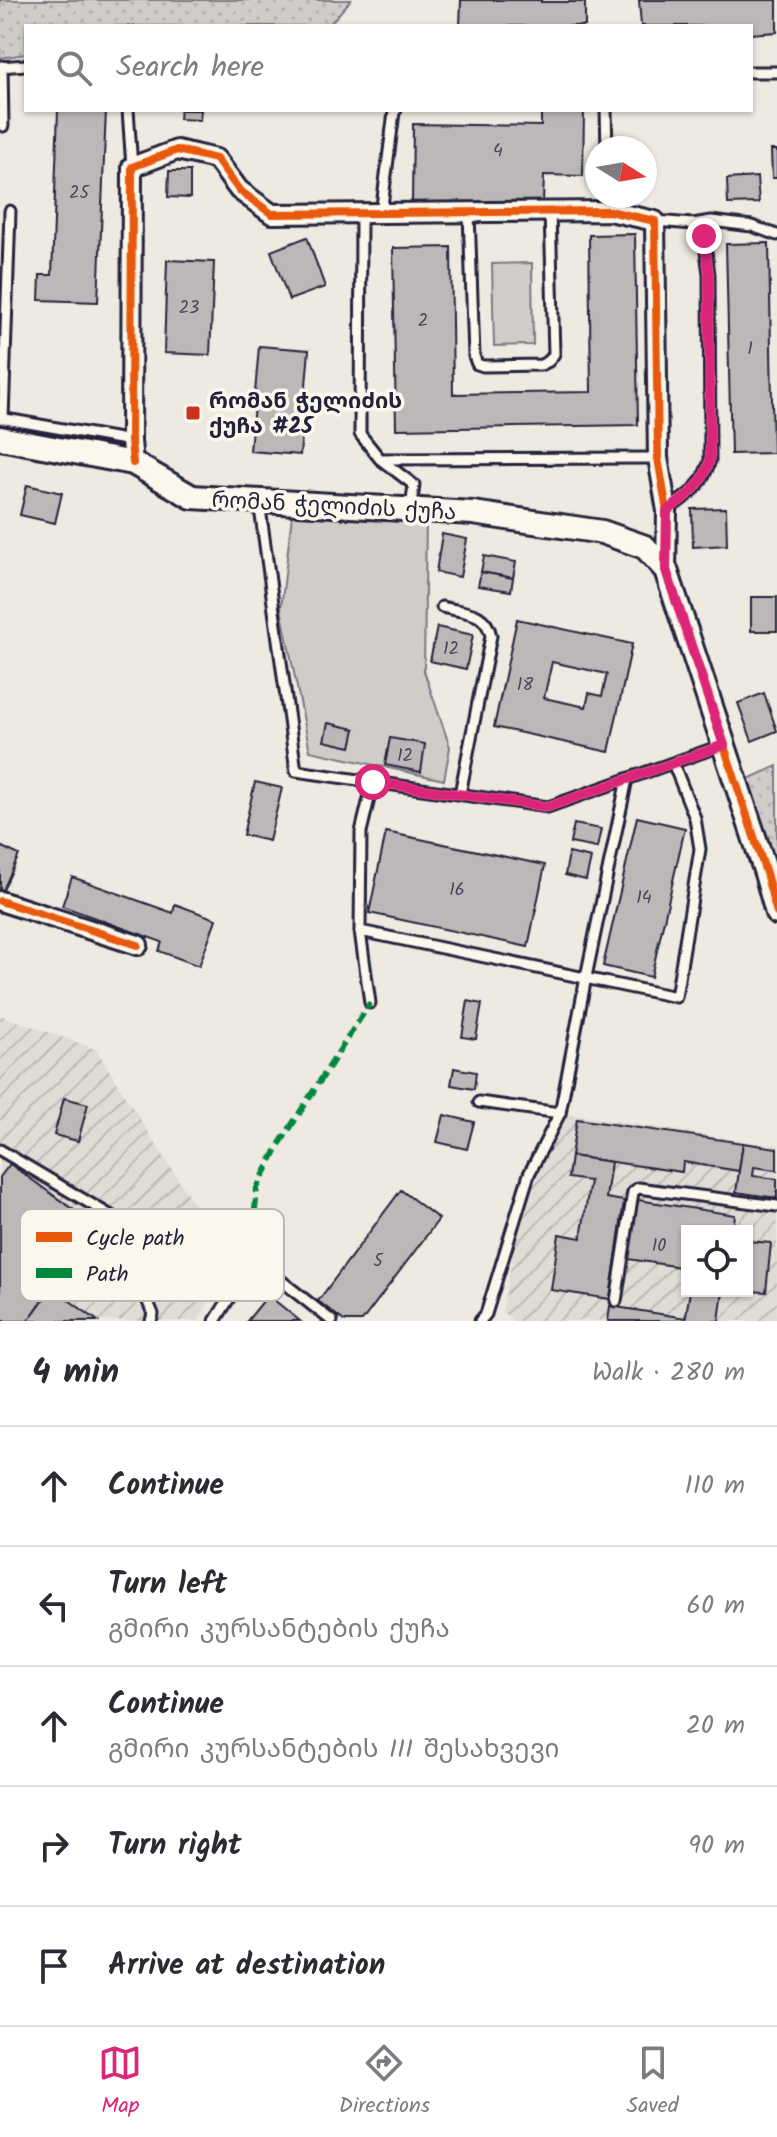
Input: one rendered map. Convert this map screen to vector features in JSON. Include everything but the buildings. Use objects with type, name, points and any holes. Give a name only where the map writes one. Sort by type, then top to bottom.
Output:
[{"type":"street","points":[[132,452],[132,167],[177,150],[216,159],[239,190],[272,214],[550,212],[585,207]]},
{"type":"street","points":[[619,208],[655,221],[658,458],[667,511],[666,570],[777,913]]},
{"type":"street","name":"რომან ჭელიძის ქუჩა","points":[[1,425],[132,452],[192,497],[473,513],[602,532],[645,547],[666,570]]},
{"type":"street","points":[[0,901],[138,945]]},
{"type":"lane","points":[[3,126],[1,67],[24,65]]},
{"type":"lane","points":[[753,72],[777,72]]},
{"type":"lane","points":[[128,112],[132,167]]},
{"type":"lane","points":[[381,214],[394,112]]},
{"type":"lane","points":[[606,112],[607,136]]},
{"type":"lane","points":[[1,425],[10,211]]},
{"type":"lane","points":[[469,213],[474,356],[477,364],[483,366],[541,365],[554,354],[550,212]]},
{"type":"lane","points":[[361,215],[360,434],[380,459],[414,485],[411,508]]},
{"type":"lane","points":[[655,221],[739,224],[777,235]]},
{"type":"lane","points":[[667,511],[692,493],[705,477],[710,460],[709,274],[704,236],[693,224]]},
{"type":"lane","points":[[380,459],[658,458]]},
{"type":"lane","points":[[259,501],[296,771],[548,807],[724,745]]},
{"type":"lane","points":[[442,607],[482,617],[489,625],[491,636],[460,794]]},
{"type":"lane","points":[[360,931],[676,997],[700,849],[695,818],[673,763]]},
{"type":"lane","points":[[480,1321],[486,1314],[529,1174],[560,1113],[627,779]]},
{"type":"lane","points":[[370,1003],[360,931],[361,832],[373,782]]},
{"type":"lane","points":[[479,1102],[560,1113]]},
{"type":"lane","points":[[0,1150],[100,1209]]},
{"type":"lane","points":[[616,1301],[633,1192],[638,1188],[777,1206]]},
{"type":"lane","points":[[284,1283],[332,1321]]},
{"type":"lane","points":[[148,1301],[153,1314],[151,1321]]},
{"type":"lane","points":[[215,1321],[228,1301]]},
{"type":"shaded area","points":[[0,0],[351,0],[330,24],[24,24],[24,54],[0,58]]},
{"type":"shaded area","points":[[532,263],[533,345],[494,346],[492,264]]},
{"type":"shaded area","points":[[292,515],[426,518],[424,671],[450,747],[444,780],[310,751],[281,609]]},
{"type":"shaded area","points":[[777,766],[777,874],[748,779]]},
{"type":"shaded area","points":[[0,1015],[96,1049],[197,1209],[20,1209],[20,1301],[209,1301],[198,1321],[0,1321]]},
{"type":"shaded area","points":[[568,1114],[777,1146],[777,1321],[514,1321],[502,1312],[523,1202]]},
{"type":"marked path","points":[[255,1209],[257,1188],[279,1145],[370,1003]]},
{"type":"cycle path","points":[[133,463],[132,167],[177,150],[216,159],[239,190],[272,214],[609,211],[655,221],[658,458],[667,511],[666,570],[777,913]]},
{"type":"cycle path","points":[[0,901],[138,945]]},
{"type":"place","name":"რომან ჭელიძის ქუჩა #25","points":[[193,413]]},
{"type":"route","points":[[373,782],[548,807],[724,745],[666,570],[667,511],[692,493],[705,477],[710,460],[709,274],[704,236]]}]
